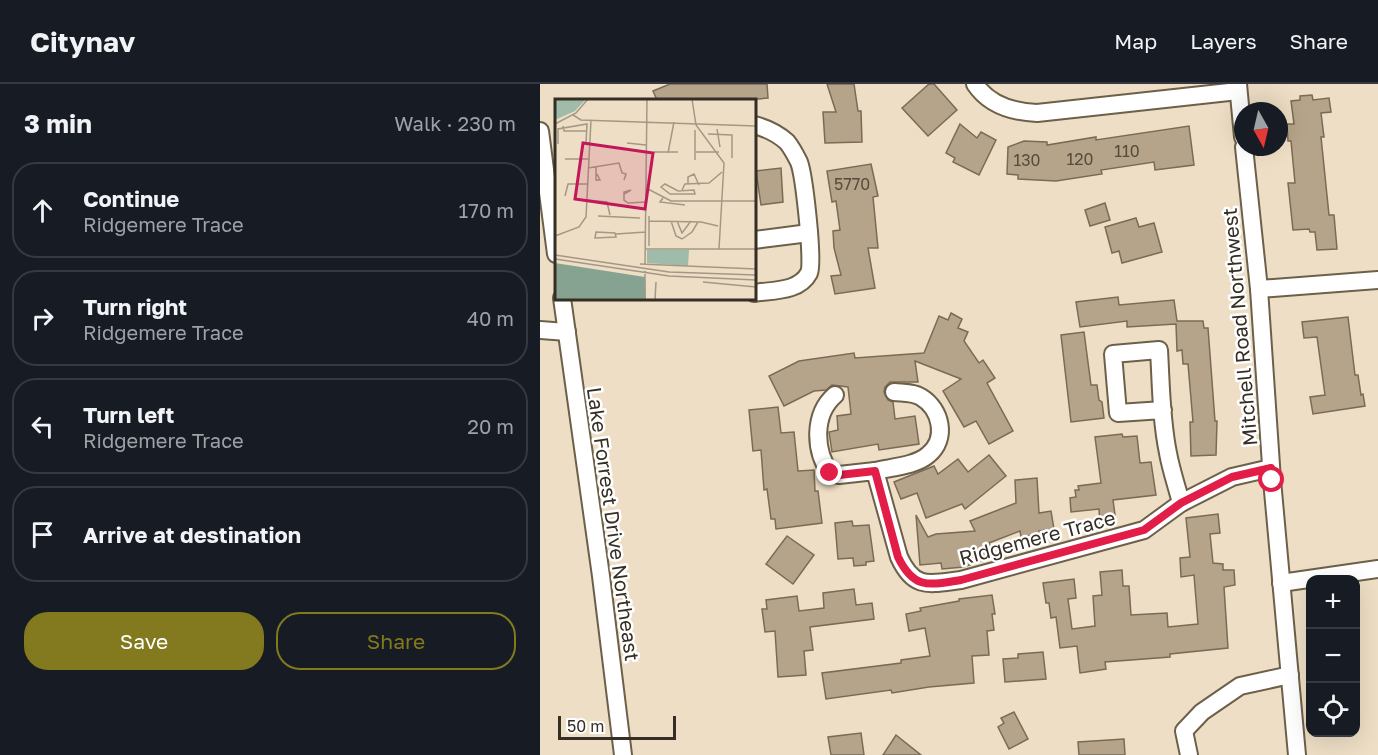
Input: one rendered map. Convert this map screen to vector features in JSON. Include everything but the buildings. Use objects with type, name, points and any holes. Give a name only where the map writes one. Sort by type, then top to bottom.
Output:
[{"type":"street","points":[[975,84],[980,92],[1003,107],[1020,112],[1037,113],[1238,88]]},
{"type":"street","points":[[756,126],[766,128],[786,142],[799,163],[812,256],[810,272],[801,282],[790,288],[756,293]]},
{"type":"street","points":[[540,131],[551,175],[555,238]]},
{"type":"street","name":"Mitchell Road Northwest","points":[[1245,156],[1259,289],[1271,468],[1297,755]]},
{"type":"street","points":[[756,240],[809,233]]},
{"type":"street","points":[[1259,289],[1378,280]]},
{"type":"street","name":"Lake Forrest Drive Northeast","points":[[562,300],[601,576],[623,755]]},
{"type":"street","points":[[540,330],[567,332]]},
{"type":"street","points":[[1163,410],[1119,413],[1113,354],[1159,350],[1168,454],[1181,503]]},
{"type":"street","points":[[835,395],[822,409],[819,447],[824,464],[830,473],[839,475],[875,471],[916,462],[927,457],[936,447],[940,434],[939,417],[934,407],[920,395],[894,392]]},
{"type":"street","name":"Ridgemere Trace","points":[[875,471],[898,557],[905,570],[917,582],[936,584],[961,580],[1144,530],[1181,503],[1232,477],[1271,468]]},
{"type":"street","points":[[1281,583],[1378,569]]},
{"type":"street","points":[[1190,755],[1184,731],[1202,712],[1240,686],[1290,675]]},
{"type":"route","points":[[830,473],[839,475],[875,471],[898,557],[905,570],[917,582],[936,584],[961,580],[1144,530],[1181,503],[1232,477],[1271,468],[1272,480]]}]
